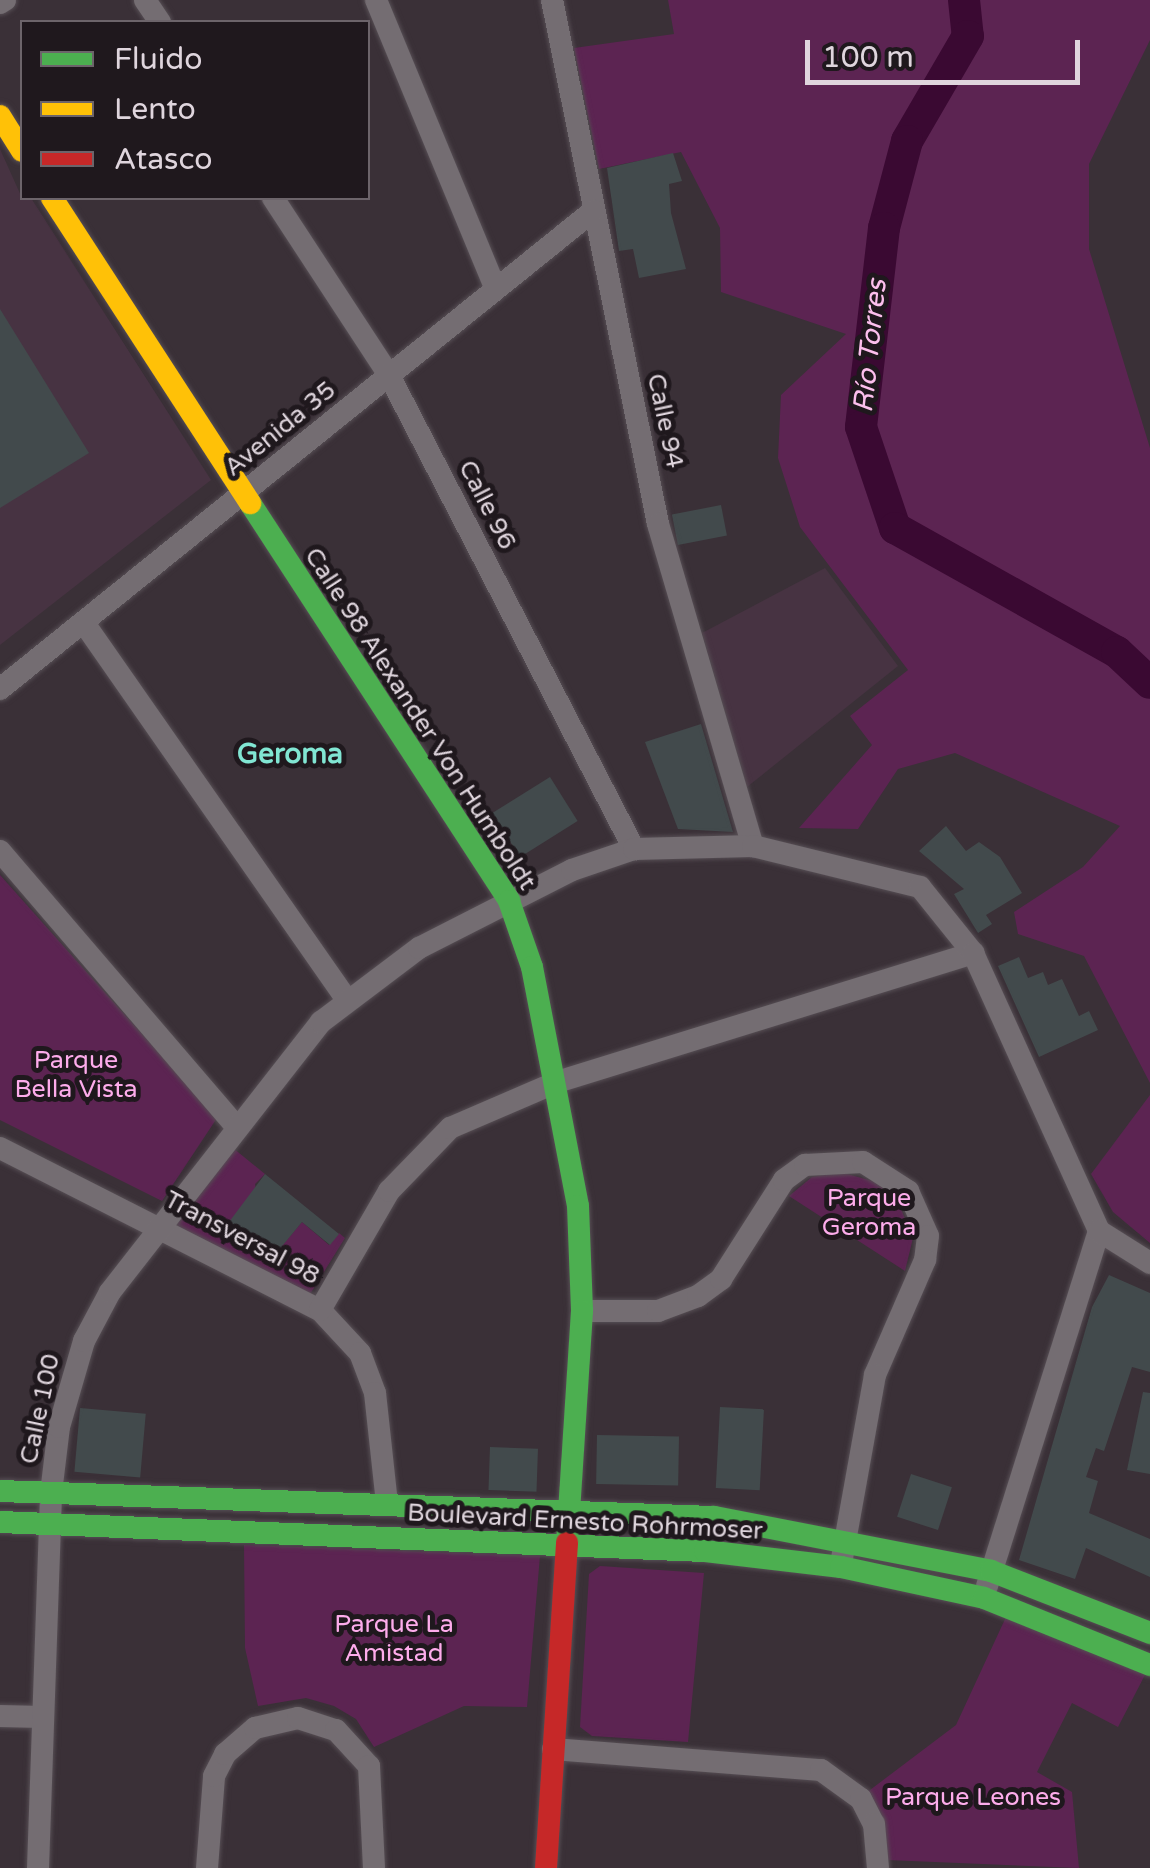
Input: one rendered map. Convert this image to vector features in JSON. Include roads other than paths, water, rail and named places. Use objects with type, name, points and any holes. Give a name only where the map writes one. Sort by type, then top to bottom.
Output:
[{"type":"main road","points":[[0,116],[20,148]]},
{"type":"main road","name":"Calle 98 Alexander Von Humboldt","points":[[53,200],[509,901],[557,1082],[578,1206],[582,1310],[573,1512],[546,1868]]},
{"type":"main road","name":"Boulevard Ernesto Rohrmoser","points":[[0,1492],[714,1517],[845,1538],[991,1571],[1150,1632]]},
{"type":"main road","name":"Boulevard Ernesto Rohrmoser","points":[[0,1522],[570,1547],[841,1566],[984,1598],[1150,1666]]},
{"type":"street","points":[[376,0],[495,288]]},
{"type":"street","name":"Calle 94","points":[[552,0],[662,542],[753,846]]},
{"type":"street","name":"Calle 96","points":[[274,200],[389,375],[634,848]]},
{"type":"street","name":"Avenida 35","points":[[0,688],[593,211]]},
{"type":"street","points":[[84,622],[346,997]]},
{"type":"street","points":[[634,848],[753,846],[920,887],[948,915],[973,953],[1099,1231],[1150,1263]]},
{"type":"street","name":"Calle 100","points":[[38,1868],[50,1493],[59,1427],[84,1341],[110,1292],[236,1126],[346,997],[509,901],[634,848]]},
{"type":"street","points":[[0,852],[236,1126]]},
{"type":"street","points":[[320,1310],[416,1156],[450,1128],[557,1082],[973,953]]},
{"type":"street","name":"Transversal 98","points":[[0,1148],[163,1226],[320,1310],[360,1353],[376,1393],[387,1504]]},
{"type":"street","points":[[582,1310],[658,1311],[698,1296],[730,1268],[784,1180],[805,1166],[863,1162],[908,1191],[928,1236],[925,1260],[875,1374],[841,1566]]},
{"type":"street","points":[[984,1598],[1099,1231]]},
{"type":"street","points":[[0,1716],[42,1717]]},
{"type":"street","points":[[207,1868],[214,1776],[225,1754],[255,1728],[298,1718],[336,1730],[369,1766],[374,1868]]},
{"type":"street","points":[[553,1748],[822,1770],[861,1799],[874,1824],[878,1868]]},
{"type":"waterway","name":"Río Torres","points":[[964,0],[968,36],[907,141],[884,228],[861,427],[895,528],[1117,652],[1150,683]]},
{"type":"district","name":"Geroma","points":[[290,754]]},
{"type":"park label","name":"Parque Bella Vista","points":[[76,1076]]},
{"type":"park label","name":"Parque Geroma","points":[[869,1214]]},
{"type":"park label","name":"Parque La Amistad","points":[[394,1640]]},
{"type":"park label","name":"Parque Leones","points":[[973,1797]]}]
